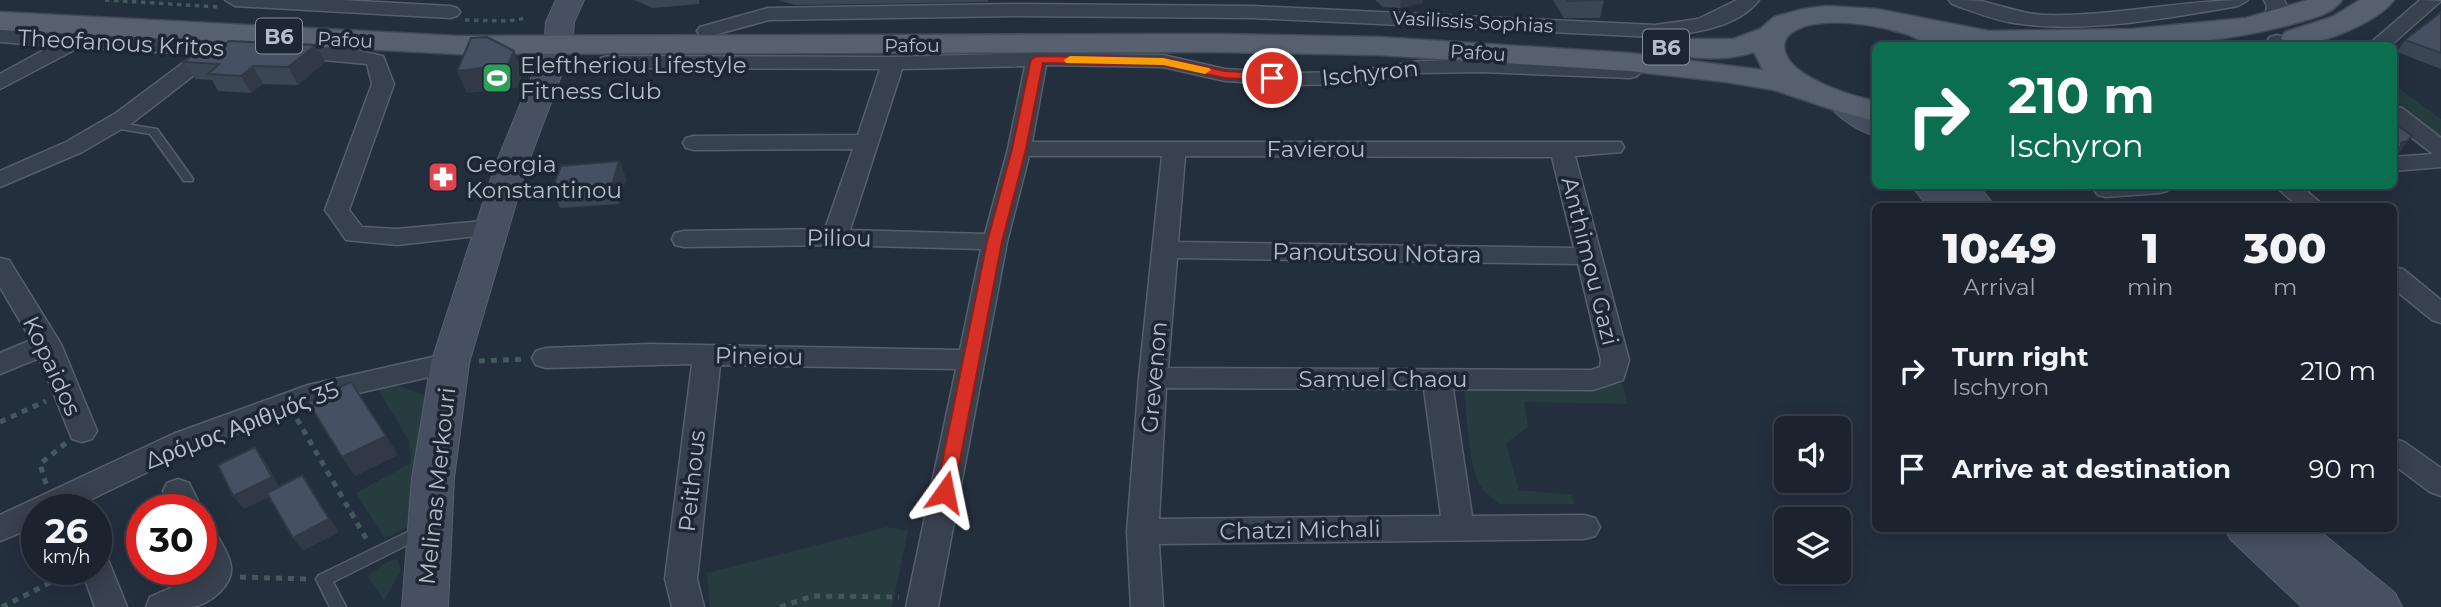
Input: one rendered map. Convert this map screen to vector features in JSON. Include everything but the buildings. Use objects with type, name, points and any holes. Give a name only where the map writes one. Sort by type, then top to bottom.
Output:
[{"type":"main road","name":"Melinas Merkouri","points":[[425,607],[433,478],[450,363],[511,166],[558,40],[562,12],[569,0]]},
{"type":"main road","points":[[1857,0],[1885,16]]},
{"type":"main road","name":"B6","points":[[2241,42],[2277,27],[2328,0]]},
{"type":"main road","name":"B6","points":[[1872,110],[1832,99],[1784,72],[1773,60],[1769,48],[1786,19],[1830,10],[1885,16],[1989,40],[2063,41],[2277,27],[2304,36],[2342,23],[2380,0]]},
{"type":"main road","name":"Pafou","points":[[0,5],[440,29],[558,40],[1379,46],[1629,62],[1759,78],[1832,99]]},
{"type":"main road","name":"Pafou","points":[[0,21],[457,46],[707,31],[1260,27],[1712,50],[1736,48],[1786,19]]},
{"type":"main road","name":"B6","points":[[1915,25],[1944,42]]},
{"type":"main road","points":[[1832,99],[1872,124]]},
{"type":"main road","points":[[1930,189],[1942,203]]},
{"type":"main road","points":[[1964,189],[1976,203]]},
{"type":"main road","points":[[2250,532],[2333,607]]},
{"type":"main road","points":[[2290,532],[2379,607]]},
{"type":"street","points":[[235,0],[450,12]]},
{"type":"street","points":[[744,0],[757,11],[768,14]]},
{"type":"street","name":"Vasilissis Sophias","points":[[707,31],[768,14],[1252,6],[1451,7],[1492,21],[1655,31],[1680,29],[1714,19],[1736,11],[1749,0]]},
{"type":"street","points":[[1959,0],[2011,17],[2044,21],[2154,14],[2238,0]]},
{"type":"street","points":[[2123,0],[2154,14]]},
{"type":"street","points":[[2382,42],[2432,0]]},
{"type":"street","points":[[1533,25],[1561,41]]},
{"type":"street","name":"Theofanous Kritos","points":[[0,36],[351,55],[376,60],[383,84],[337,210],[355,234],[397,237],[494,228]]},
{"type":"street","points":[[0,83],[74,42]]},
{"type":"street","points":[[1294,45],[1296,79]]},
{"type":"street","points":[[0,180],[74,147],[113,125],[215,48]]},
{"type":"street","points":[[923,602],[995,242],[1019,149],[1037,59]]},
{"type":"street","name":"Ischyron","points":[[608,62],[893,63],[1037,59],[1163,61],[1225,75],[1296,79],[1350,78],[1420,67],[1482,66],[1630,72]]},
{"type":"street","points":[[835,237],[893,63]]},
{"type":"street","points":[[2397,115],[2441,149]]},
{"type":"street","points":[[694,144],[866,142]]},
{"type":"street","name":"Favierou","points":[[1019,149],[1562,150],[1613,147]]},
{"type":"street","name":"Grevenon","points":[[1147,607],[1143,532],[1153,378],[1174,148]]},
{"type":"street","name":"Anthimou Gazi","points":[[1562,150],[1615,360],[1613,373]]},
{"type":"street","points":[[2397,164],[2441,160]]},
{"type":"street","points":[[2114,198],[2148,189]]},
{"type":"street","points":[[2291,189],[2308,203]]},
{"type":"street","name":"Piliou","points":[[684,239],[835,237],[995,242]]},
{"type":"street","name":"Panoutsou Notara","points":[[1166,250],[1589,256]]},
{"type":"street","name":"Kopaidos","points":[[0,266],[47,344],[82,430]]},
{"type":"street","points":[[2397,277],[2441,314]]},
{"type":"street","points":[[0,364],[47,344]]},
{"type":"street","name":"Pineiou","points":[[546,358],[707,355],[972,360]]},
{"type":"street","name":"Peithous","points":[[688,607],[681,579],[707,355]]},
{"type":"street","name":"Δρόμος Αριθμός 35","points":[[80,494],[183,442],[318,392],[450,363]]},
{"type":"street","name":"Samuel Chaou","points":[[1153,378],[1593,380],[1613,373]]},
{"type":"street","points":[[1437,379],[1458,528]]},
{"type":"street","points":[[2397,452],[2441,484]]},
{"type":"street","name":"Δρόμος Αριθμός 35","points":[[0,529],[21,520]]},
{"type":"street","name":"Chatzi Michali","points":[[1143,532],[1584,527]]},
{"type":"street","points":[[103,585],[111,607]]},
{"type":"street","points":[[162,607],[205,585]]},
{"type":"lane","points":[[113,125],[152,131],[188,179]]},
{"type":"lane","points":[[338,607],[324,579],[432,526]]},
{"type":"path","points":[[450,363],[546,358]]},
{"type":"path","points":[[0,422],[66,393]]},
{"type":"path","points":[[288,403],[375,553]]},
{"type":"path","points":[[51,494],[40,464],[82,430]]},
{"type":"path","points":[[217,576],[324,579]]},
{"type":"path","points":[[2,607],[45,585]]},
{"type":"path","points":[[780,607],[813,596],[923,602]]},
{"type":"green space","points":[[2397,87],[2441,119],[2441,142],[2397,110]]},
{"type":"green space","points":[[1474,383],[1623,384],[1627,404],[1524,402],[1528,427],[1506,443],[1519,490],[1572,495],[1574,504],[1499,504],[1484,490],[1477,479],[1468,436],[1464,391]]},
{"type":"green space","points":[[395,384],[426,396],[421,493],[409,526],[385,539],[356,493],[411,463],[409,441],[378,389]]},
{"type":"green space","points":[[887,527],[908,531],[892,607],[710,607],[707,573]]},
{"type":"green space","points":[[397,559],[401,571],[384,600],[367,576],[387,562]]},
{"type":"slow traffic","points":[[1070,60],[1163,61],[1205,70]]},
{"type":"place","name":"Eleftheriou Lifestyle Fitness Club","points":[[497,78]]},
{"type":"place","name":"Georgia Konstantinou","points":[[443,177]]},
{"type":"route","points":[[945,492],[995,242],[1019,149],[1037,59],[1163,61],[1225,75],[1272,78]]}]
